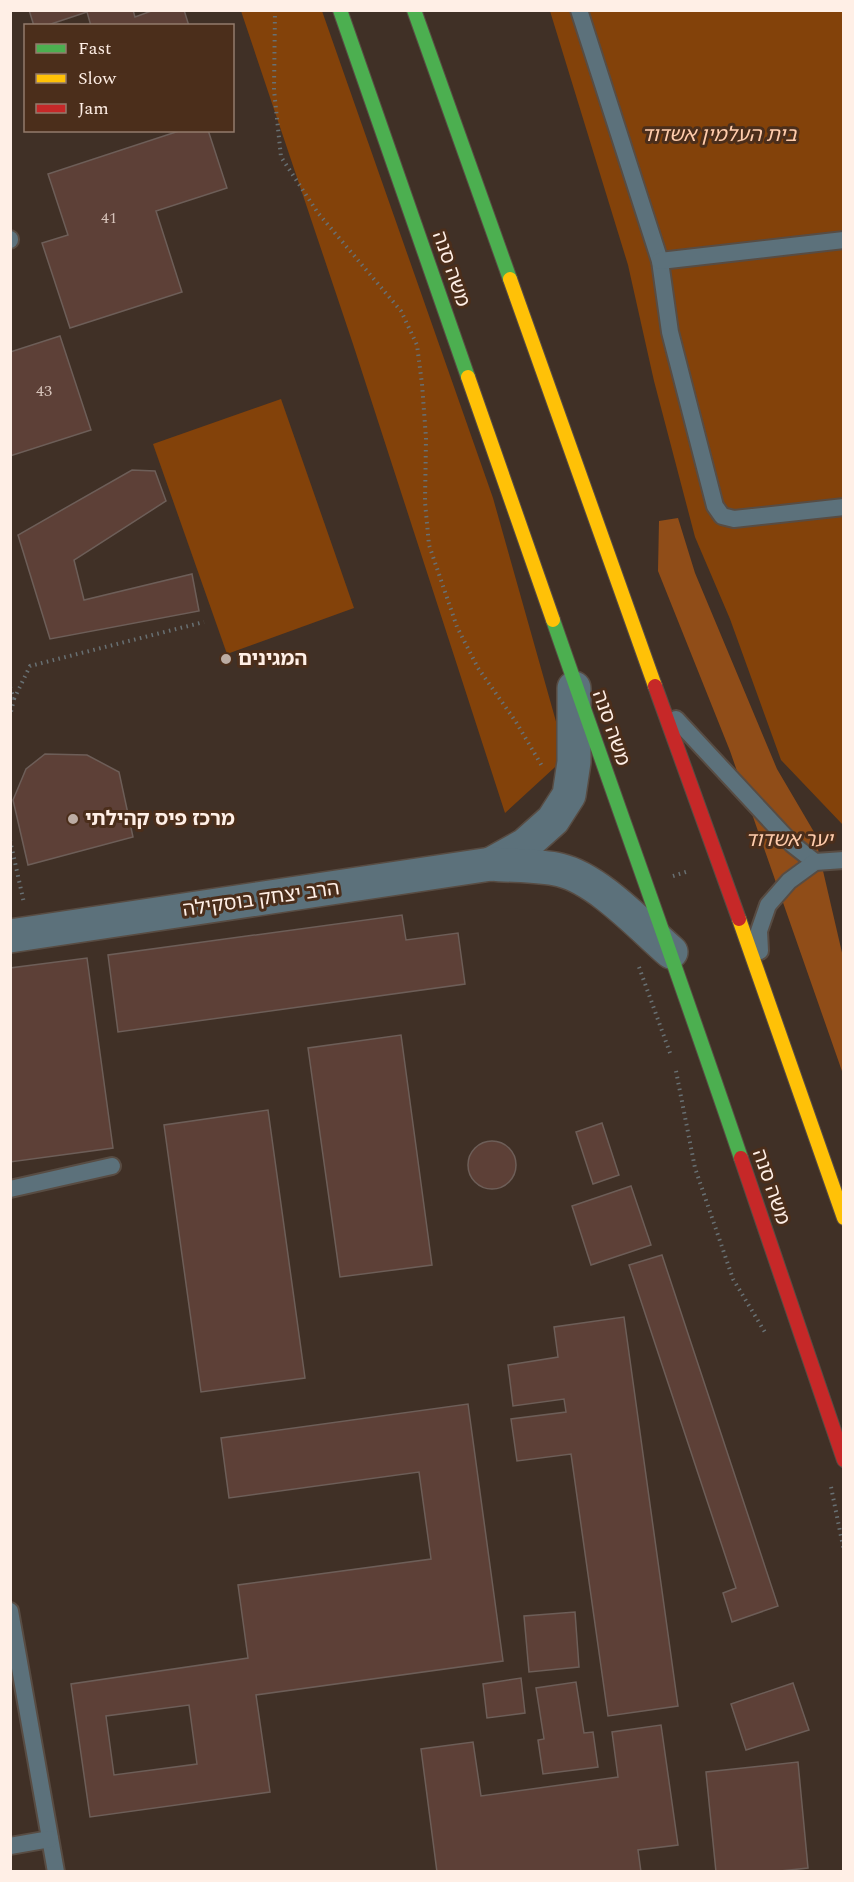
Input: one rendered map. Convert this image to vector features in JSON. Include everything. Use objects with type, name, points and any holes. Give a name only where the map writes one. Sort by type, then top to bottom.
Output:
[{"type":"main road","name":"משה סנה","points":[[340,10],[671,952],[843,1460]]},
{"type":"main road","points":[[414,10],[843,1218]]},
{"type":"street","name":"הרב יצחק בוסקילה","points":[[491,864],[525,845],[553,820],[569,795],[574,762],[574,680]]},
{"type":"street","name":"הרב יצחק בוסקילה","points":[[21,935],[491,864],[561,870],[586,881],[605,894],[671,952]]},
{"type":"lane","points":[[579,10],[660,261],[670,332],[715,506],[722,516],[734,519],[843,507]]},
{"type":"lane","points":[[660,261],[843,240]]},
{"type":"lane","points":[[660,701],[792,844],[815,862]]},
{"type":"lane","points":[[760,979],[759,931],[768,904],[789,880],[815,862],[843,860]]},
{"type":"lane","points":[[10,1189],[112,1166]]},
{"type":"lane","points":[[10,1611],[56,1872]]},
{"type":"lane","points":[[10,1846],[50,1839]]},
{"type":"path","points":[[10,716],[14,699],[30,666],[204,622]]},
{"type":"path","points":[[10,687],[14,699]]},
{"type":"path","points":[[10,840],[21,935]]},
{"type":"path","points":[[646,885],[718,862]]},
{"type":"green space","points":[[241,11],[322,11],[493,498],[566,757],[505,813],[353,344]]},
{"type":"green space","name":"בית העלמין אשדוד","points":[[550,11],[843,11],[843,825],[781,760],[730,619],[695,537],[654,381],[628,265]]},
{"type":"green space","points":[[281,399],[354,608],[227,654],[153,444]]},
{"type":"green space","name":"יער אשדוד","points":[[678,518],[695,573],[777,769],[814,832],[843,957],[843,1074],[730,751],[658,571],[659,521]]},
{"type":"building","points":[[29,10],[133,10],[135,17],[154,10],[184,10],[188,24],[90,24],[87,12],[51,24],[33,24]]},
{"type":"building","points":[[176,132],[209,132],[227,188],[156,211],[182,292],[70,328],[42,243],[68,235],[48,174]]},
{"type":"building","points":[[60,336],[91,430],[10,456],[10,352]]},
{"type":"building","points":[[132,470],[155,471],[166,501],[74,560],[84,600],[192,574],[199,611],[50,639],[18,535]]},
{"type":"building","name":"מרכז פיס קהילתי","points":[[45,754],[87,755],[119,772],[133,837],[28,865],[13,800],[26,769]]},
{"type":"building","points":[[402,915],[406,940],[458,933],[465,984],[118,1032],[108,955]]},
{"type":"building","points":[[87,958],[113,1148],[10,1162],[10,968]]},
{"type":"building","points":[[401,1035],[432,1265],[340,1277],[308,1048]]},
{"type":"building","points":[[268,1110],[305,1378],[201,1392],[164,1125]]},
{"type":"building","points":[[602,1123],[619,1175],[593,1184],[576,1132]]},
{"type":"building","points":[[487,1141],[497,1141],[509,1148],[516,1160],[516,1170],[509,1182],[497,1189],[487,1189],[472,1178],[468,1170],[468,1160],[479,1145]]},
{"type":"building","points":[[631,1186],[651,1245],[591,1265],[572,1206]]},
{"type":"building","points":[[662,1255],[778,1606],[732,1622],[723,1593],[736,1588],[629,1265]]},
{"type":"building","points":[[624,1317],[678,1706],[608,1716],[571,1454],[517,1461],[511,1419],[566,1412],[564,1399],[513,1406],[508,1365],[558,1357],[554,1327]]},
{"type":"building","points":[[468,1404],[503,1661],[256,1695],[270,1792],[90,1817],[71,1684],[248,1658],[238,1585],[431,1559],[419,1472],[229,1498],[221,1438]],"holes":[[[189,1705],[197,1764],[114,1775],[106,1716]]]},
{"type":"building","points":[[575,1612],[579,1667],[529,1672],[524,1616]]},
{"type":"building","points":[[521,1678],[525,1713],[487,1718],[483,1684]]},
{"type":"building","points":[[576,1682],[584,1733],[593,1732],[598,1767],[543,1774],[538,1740],[544,1739],[536,1688]]},
{"type":"building","points":[[793,1683],[809,1730],[746,1750],[731,1704]]},
{"type":"building","points":[[661,1725],[678,1845],[638,1850],[641,1872],[437,1872],[421,1749],[473,1742],[481,1796],[618,1777],[612,1732]]},
{"type":"building","points":[[798,1762],[808,1868],[771,1872],[716,1872],[706,1772]]},
{"type":"traffic: fast","points":[[340,10],[468,377]]},
{"type":"traffic: fast","points":[[414,10],[510,279]]},
{"type":"traffic: fast","points":[[553,620],[741,1158]]},
{"type":"traffic: slow","points":[[510,279],[655,686]]},
{"type":"traffic: slow","points":[[468,377],[553,620]]},
{"type":"traffic: slow","points":[[739,919],[844,1218]]},
{"type":"traffic: jam","points":[[655,686],[739,919]]},
{"type":"traffic: jam","points":[[741,1158],[844,1460]]},
{"type":"place","name":"המגינים","points":[[226,659]]},
{"type":"place","name":"מרכז פיס קהילתי","points":[[73,819]]}]
